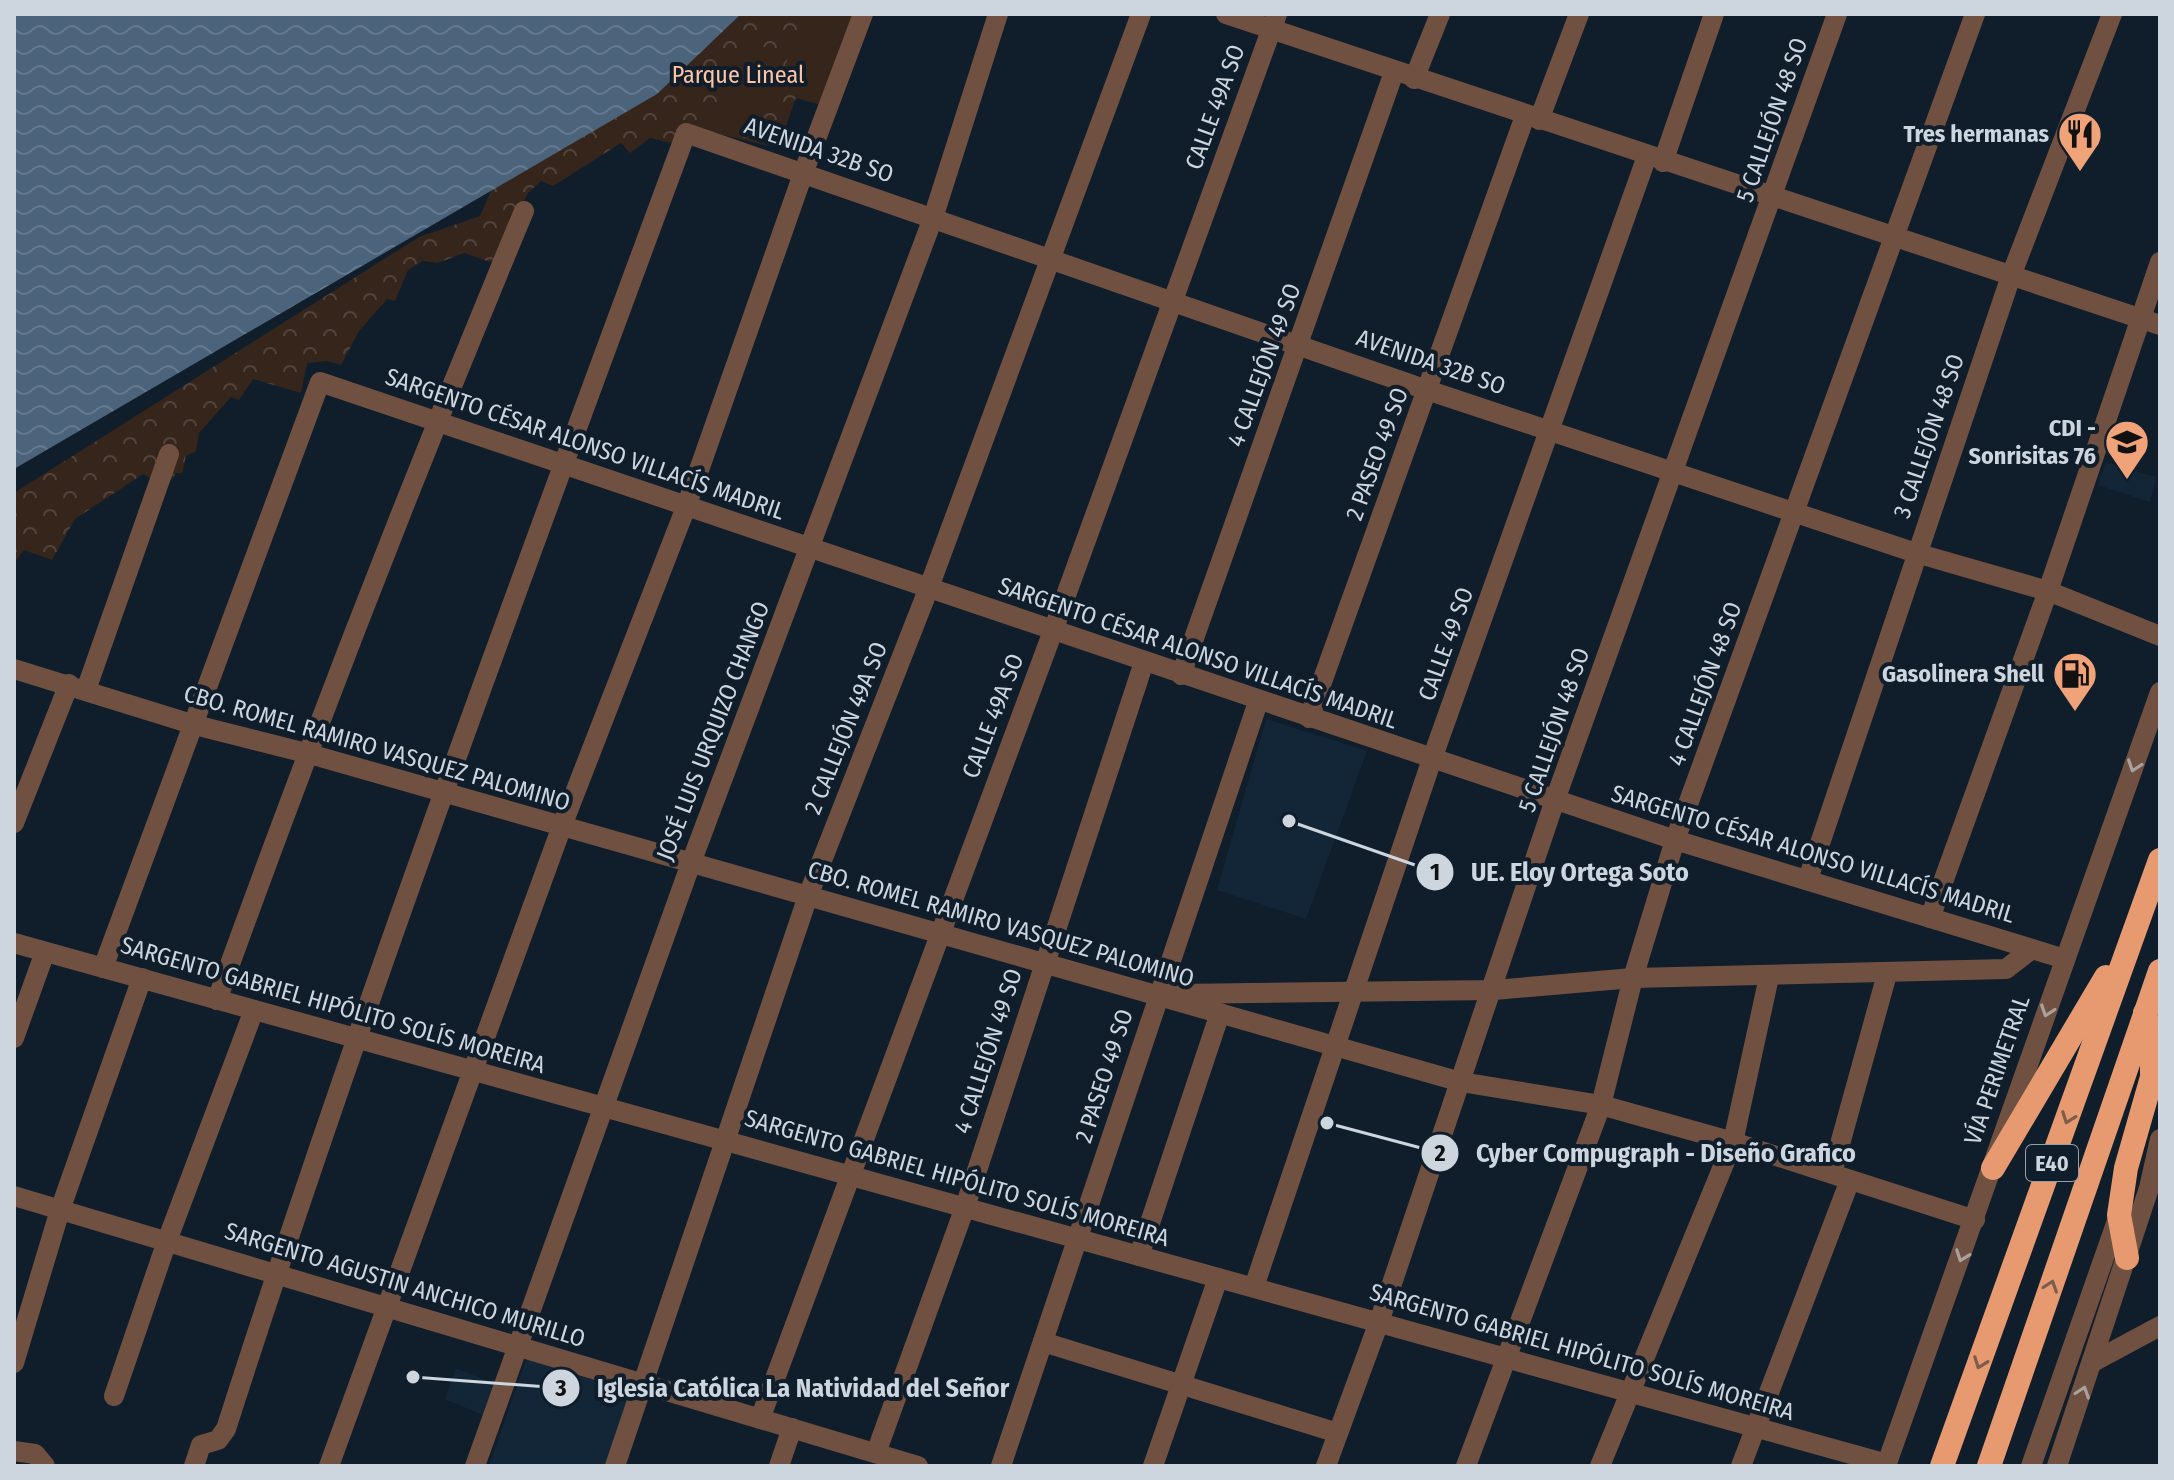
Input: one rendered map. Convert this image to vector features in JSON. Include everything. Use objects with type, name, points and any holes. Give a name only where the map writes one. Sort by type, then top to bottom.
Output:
[{"type":"highway","name":"E40","points":[[1942,1466],[2160,860]]},
{"type":"highway","points":[[1993,1168],[2142,912]]},
{"type":"highway","name":"E40","points":[[1989,1466],[2160,971]]},
{"type":"highway","points":[[2127,1258],[2119,1215],[2126,1168],[2152,1077],[2152,1044],[2145,1012]]},
{"type":"street","points":[[329,1466],[562,826],[686,507],[804,171],[863,14]]},
{"type":"street","name":"JOSÉ LUIS URQUIZO CHANGO","points":[[475,1466],[606,1108],[691,863],[933,218],[998,14]]},
{"type":"street","name":"2 CALLEJÓN 49A SO","points":[[615,1466],[808,896],[928,590],[1141,14]]},
{"type":"street","points":[[1226,14],[1274,22],[1414,79],[2160,325]]},
{"type":"street","points":[[1414,79],[1440,14]]},
{"type":"street","name":"2 PASEO 49 SO","points":[[1309,718],[1427,390],[1532,118],[1579,14]]},
{"type":"street","name":"CALLE 49 SO","points":[[1254,1287],[1432,759],[1552,429],[1714,14]]},
{"type":"street","name":"5 CALLEJÓN 48 SO","points":[[1326,1466],[1494,990],[1555,800],[1837,14]]},
{"type":"street","name":"4 CALLEJÓN 48 SO","points":[[1466,1466],[1601,1105],[1633,978],[1675,840],[1975,14]]},
{"type":"street","name":"3 CALLEJÓN 48 SO","points":[[1808,879],[2011,276],[2112,14]]},
{"type":"street","name":"CALLE 49A SO","points":[[760,1419],[1053,631],[1274,22]]},
{"type":"street","name":"4 CALLEJÓN 49 SO","points":[[1181,675],[1394,72]]},
{"type":"street","name":"AVENIDA 32B SO","points":[[563,466],[686,133],[804,171],[1427,390],[1552,429],[1916,553],[2048,591],[2111,620],[2160,636]]},
{"type":"street","points":[[217,1000],[306,753],[436,421],[524,211]]},
{"type":"street","points":[[1930,918],[2048,591],[2160,262]]},
{"type":"street","name":"SARGENTO CÉSAR ALONSO VILLACÍS MADRIL","points":[[195,725],[320,382],[1258,702],[1675,840],[2065,959]]},
{"type":"street","points":[[14,823],[78,687],[169,454]]},
{"type":"street","points":[[194,1466],[201,1445],[223,1436],[443,792],[563,466]]},
{"type":"street","name":"4 CALLEJÓN 49 SO","points":[[876,1453],[965,1207],[1144,662]]},
{"type":"street","name":"CBO. ROMEL RAMIRO VASQUEZ PALOMINO","points":[[14,669],[195,725],[306,753],[1461,1082],[1601,1105],[1733,1142],[1975,1220]]},
{"type":"street","name":"VÍA PERIMETRAL","points":[[1887,1465],[2160,692]]},
{"type":"street","name":"2 PASEO 49 SO","points":[[1001,1466],[1258,702]]},
{"type":"street","points":[[103,968],[195,725]]},
{"type":"street","name":"SARGENTO GABRIEL HIPÓLITO SOLÍS MOREIRA","points":[[14,943],[1887,1465]]},
{"type":"street","points":[[1157,995],[1356,989],[1494,990],[1633,978],[2006,969],[2032,949]]},
{"type":"street","points":[[14,1038],[45,952]]},
{"type":"street","points":[[1741,1466],[1841,1176],[1887,974]]},
{"type":"street","points":[[1600,1466],[1733,1142],[1769,977]]},
{"type":"street","points":[[14,1363],[60,1210],[142,978]]},
{"type":"street","points":[[114,1396],[167,1241],[254,1010]]},
{"type":"street","points":[[1139,1256],[1220,1013]]},
{"type":"street","points":[[2057,1466],[2127,1258],[2160,1139]]},
{"type":"street","name":"SARGENTO AGUSTIN ANCHICO MURILLO","points":[[14,1196],[918,1466]]},
{"type":"street","points":[[2031,1466],[2119,1215]]},
{"type":"street","points":[[1153,1466],[1218,1278]]},
{"type":"street","points":[[2093,1362],[2160,1326]]},
{"type":"street","points":[[1043,1342],[1338,1433]]},
{"type":"street","points":[[779,1466],[792,1428]]},
{"type":"street","points":[[14,1451],[35,1454],[45,1466]]},
{"type":"shaded area","name":"CDI - Sonrisitas 76","points":[[2106,462],[2156,477],[2150,502],[2098,485]]},
{"type":"shaded area","points":[[1266,719],[1367,751],[1306,919],[1217,890]]},
{"type":"shaded area","points":[[527,1357],[636,1387],[611,1466],[489,1466]]},
{"type":"shaded area","points":[[456,1368],[495,1384],[485,1416],[445,1399]]},
{"type":"green space","name":"Parque Lineal","points":[[716,14],[858,14],[821,105],[796,98],[778,148],[682,125],[676,144],[650,138],[630,153],[621,143],[553,186],[541,181],[528,193],[493,263],[464,253],[438,263],[423,261],[408,270],[395,301],[387,299],[359,331],[341,365],[327,361],[307,363],[301,393],[253,379],[239,400],[231,397],[199,433],[196,451],[186,456],[182,473],[176,473],[172,479],[154,480],[143,474],[75,519],[52,560],[24,550],[14,563],[14,493],[419,237],[480,216],[496,179]]},
{"type":"green space","points":[[805,14],[832,14],[850,21],[818,104],[777,87]]},
{"type":"green space","points":[[743,39],[785,55],[753,138],[711,122]]},
{"type":"water","points":[[14,14],[741,14],[657,94],[14,469]]},
{"type":"place","name":"Tres hermanas","points":[[2080,173]]},
{"type":"place","name":"CDI - Sonrisitas 76","points":[[2127,481]]},
{"type":"place","name":"Gasolinera Shell","points":[[2075,713]]},
{"type":"place","name":"UE. Eloy Ortega Soto","points":[[1289,821]]},
{"type":"place","name":"Cyber Compugraph - Diseño Grafico","points":[[1327,1123]]},
{"type":"place","name":"Iglesia Católica La Natividad del Señor","points":[[413,1377]]}]
